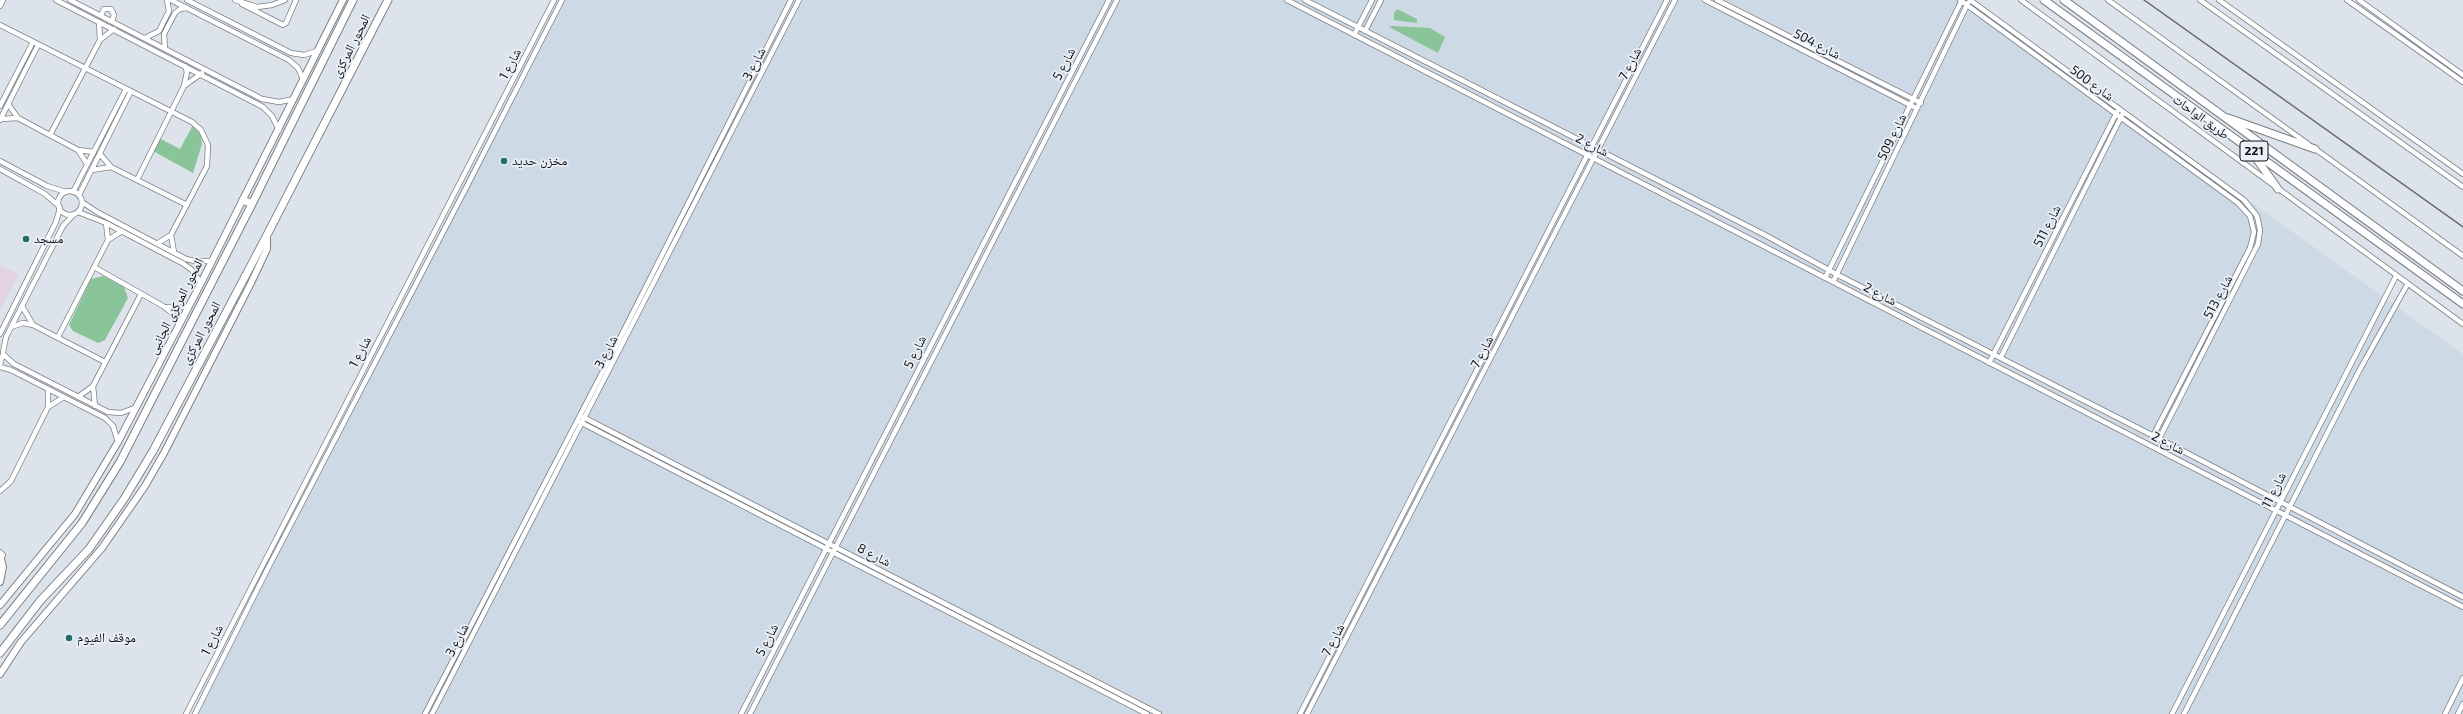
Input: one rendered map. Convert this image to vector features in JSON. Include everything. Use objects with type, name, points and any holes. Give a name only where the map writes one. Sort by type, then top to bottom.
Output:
[{"type":"highway","name":"المحور المركزى","points":[[0,625],[59,554],[107,483],[252,204],[353,0]]},
{"type":"highway","name":"المحور المركزى","points":[[0,653],[40,601],[89,549],[124,499],[152,451],[267,235],[388,0]]},
{"type":"highway","name":"طريق الواحات","points":[[2044,0],[2463,304]]},
{"type":"highway","points":[[2058,10],[2058,5],[2064,0]]},
{"type":"highway","name":"طريق الواحات","points":[[2064,0],[2221,116],[2463,291]]},
{"type":"highway","points":[[2221,116],[2315,149]]},
{"type":"highway","points":[[2250,149],[2278,189]]},
{"type":"highway","points":[[243,200],[252,204]]},
{"type":"main road","name":"المحور المركزى الجانبى","points":[[0,605],[75,514],[118,442],[137,408],[279,130],[343,0]]},
{"type":"main road","points":[[0,674],[21,642],[106,544],[145,486],[164,453],[251,283],[267,249],[267,235]]},
{"type":"main road","points":[[0,559],[2,572],[0,582]]},
{"type":"street","points":[[0,6],[3,0]]},
{"type":"street","points":[[56,0],[263,107],[272,116],[279,130]]},
{"type":"street","points":[[70,0],[266,100],[285,102],[294,98]]},
{"type":"street","points":[[145,38],[159,31],[169,11],[167,0]]},
{"type":"street","points":[[171,0],[294,63],[303,79]]},
{"type":"street","points":[[187,0],[291,53],[304,55],[317,51]]},
{"type":"street","points":[[235,0],[283,25],[286,23],[296,0]]},
{"type":"street","points":[[242,4],[265,6],[285,0]]},
{"type":"street","name":"شارع 1","points":[[186,714],[510,88],[554,0]]},
{"type":"street","name":"شارع 1","points":[[195,714],[266,572],[562,0]]},
{"type":"street","name":"شارع 3","points":[[582,417],[792,0]]},
{"type":"street","name":"شارع 3","points":[[425,714],[562,451],[582,417],[799,0]]},
{"type":"street","name":"شارع 5","points":[[741,714],[967,271],[1025,165],[1108,0]]},
{"type":"street","name":"شارع 5","points":[[750,714],[1117,0]]},
{"type":"street","name":"شارع 2","points":[[1287,0],[2463,607]]},
{"type":"street","name":"شارع 2","points":[[1305,0],[1590,147],[1768,236],[1830,271],[2152,435],[2463,598]]},
{"type":"street","points":[[1354,35],[1372,0]]},
{"type":"street","points":[[1365,31],[1381,0]]},
{"type":"street","name":"شارع 7","points":[[1300,714],[1590,147],[1667,0]]},
{"type":"street","name":"شارع 7","points":[[1307,714],[1528,289],[1597,150],[1675,0]]},
{"type":"street","name":"شارع 504","points":[[1705,0],[1718,3],[1918,109]]},
{"type":"street","name":"شارع 500","points":[[1961,0],[1968,2],[2119,108],[2214,178]]},
{"type":"street","name":"شارع 509","points":[[1825,278],[1830,271],[1872,186],[1961,0]]},
{"type":"street","name":"طريق الواحات","points":[[2021,0],[2407,285],[2463,324]]},
{"type":"street","points":[[2108,0],[2463,256]]},
{"type":"street","points":[[2200,0],[2463,187]]},
{"type":"street","points":[[2219,0],[2463,174]]},
{"type":"street","points":[[2347,0],[2463,82]]},
{"type":"street","points":[[2359,0],[2462,74],[2458,79]]},
{"type":"street","name":"شارع 500","points":[[1968,2],[2210,183]]},
{"type":"street","name":"شارع 509","points":[[1833,282],[1838,275],[1921,103],[1968,2]]},
{"type":"street","points":[[165,49],[164,34],[174,13],[180,9],[187,8]]},
{"type":"street","points":[[100,15],[104,9],[111,9],[114,15],[112,21]]},
{"type":"street","points":[[99,22],[100,40]]},
{"type":"street","points":[[50,135],[100,40],[114,30],[117,24]]},
{"type":"street","points":[[0,25],[126,88],[197,126],[208,145],[208,162],[171,235],[158,243]]},
{"type":"street","points":[[0,104],[33,42]]},
{"type":"street","points":[[0,120],[38,45]]},
{"type":"street","name":"شارع 504","points":[[1809,50],[1921,103]]},
{"type":"street","points":[[1937,52],[1943,55]]},
{"type":"street","points":[[138,180],[184,86],[187,72],[185,66]]},
{"type":"street","points":[[184,86],[201,74],[204,68]]},
{"type":"street","points":[[73,192],[126,88]]},
{"type":"street","points":[[510,88],[515,91]]},
{"type":"street","points":[[79,195],[131,91]]},
{"type":"street","points":[[2356,110],[2361,101]]},
{"type":"street","points":[[8,104],[18,118],[78,150],[94,152]]},
{"type":"street","name":"شارع 511","points":[[1989,363],[2119,108]]},
{"type":"street","name":"شارع 511","points":[[2001,357],[2124,112]]},
{"type":"street","points":[[0,120],[18,118]]},
{"type":"street","points":[[2148,137],[2151,132]]},
{"type":"street","points":[[78,150],[87,164]]},
{"type":"street","points":[[100,154],[111,167],[187,205]]},
{"type":"street","points":[[0,161],[47,186],[66,192],[73,192],[79,195],[82,202],[97,212],[174,252],[195,261],[212,261]]},
{"type":"street","points":[[92,170],[111,167]]},
{"type":"street","points":[[0,169],[45,194],[64,213],[76,213],[106,223],[189,266],[201,283]]},
{"type":"street","points":[[2210,183],[2214,178]]},
{"type":"street","name":"شارع 513","points":[[2159,439],[2186,379],[2260,237],[2257,216],[2249,204],[2214,178]]},
{"type":"street","name":"شارع 513","points":[[2210,183],[2238,203],[2250,216],[2254,232],[2248,259]]},
{"type":"street","points":[[1872,186],[1879,190]]},
{"type":"street","points":[[0,334],[56,222],[59,199],[66,192]]},
{"type":"street","points":[[82,202],[76,213],[63,226],[11,327],[2,352],[0,366],[11,370],[105,418],[113,426],[118,442]]},
{"type":"street","points":[[106,223],[108,240]]},
{"type":"street","points":[[58,337],[108,240],[122,231]]},
{"type":"street","points":[[171,235],[174,252]]},
{"type":"street","points":[[1762,245],[1768,236]]},
{"type":"street","points":[[94,267],[163,306],[172,314],[179,324]]},
{"type":"street","points":[[967,271],[976,276]]},
{"type":"street","name":"شارع 11","points":[[2172,714],[2396,276]]},
{"type":"street","name":"شارع 11","points":[[2184,714],[2359,371],[2407,285]]},
{"type":"street","points":[[78,397],[93,386],[141,294]]},
{"type":"street","points":[[22,306],[33,325]]},
{"type":"street","points":[[163,306],[175,309],[188,307]]},
{"type":"street","points":[[11,327],[23,323],[33,325],[105,362]]},
{"type":"street","points":[[2,352],[14,364],[95,406],[116,413],[137,408]]},
{"type":"street","name":"شارع 513","points":[[2146,444],[2186,379]]},
{"type":"street","points":[[93,386],[95,406]]},
{"type":"street","points":[[0,491],[11,482],[48,407],[48,389]]},
{"type":"street","points":[[48,407],[64,397]]},
{"type":"street","name":"شارع 8","points":[[582,417],[1147,714]]},
{"type":"street","name":"شارع 3","points":[[432,714],[567,454],[579,422]]},
{"type":"street","name":"شارع 8","points":[[579,422],[828,546]]},
{"type":"street","points":[[562,451],[567,454]]},
{"type":"street","points":[[517,537],[522,540]]},
{"type":"street","name":"شارع 8","points":[[834,550],[1159,714]]},
{"type":"street","points":[[0,552],[3,555],[0,559]]},
{"type":"street","points":[[2445,714],[2463,678]]},
{"type":"street","points":[[2458,714],[2463,704]]},
{"type":"shaded area","points":[[558,0],[1969,0],[2463,354],[2463,714],[191,714]]},
{"type":"shaded area","points":[[0,265],[19,274],[0,311]]},
{"type":"green space","points":[[1397,9],[1417,19],[1417,23],[1394,20],[1394,13]]},
{"type":"green space","points":[[1389,27],[1430,28],[1445,37],[1438,53]]},
{"type":"green space","points":[[193,125],[201,136],[202,144],[193,173],[153,151],[159,138],[180,149]]},
{"type":"green space","points":[[103,276],[124,287],[128,298],[105,340],[98,343],[73,331],[69,325],[91,279]]},
{"type":"railway","points":[[2144,0],[2463,227]]},
{"type":"place","name":"مخزن حديد","points":[[504,161]]},
{"type":"place","name":"مسجد","points":[[26,239]]},
{"type":"place","name":"موقف الفيوم","points":[[69,638]]}]
